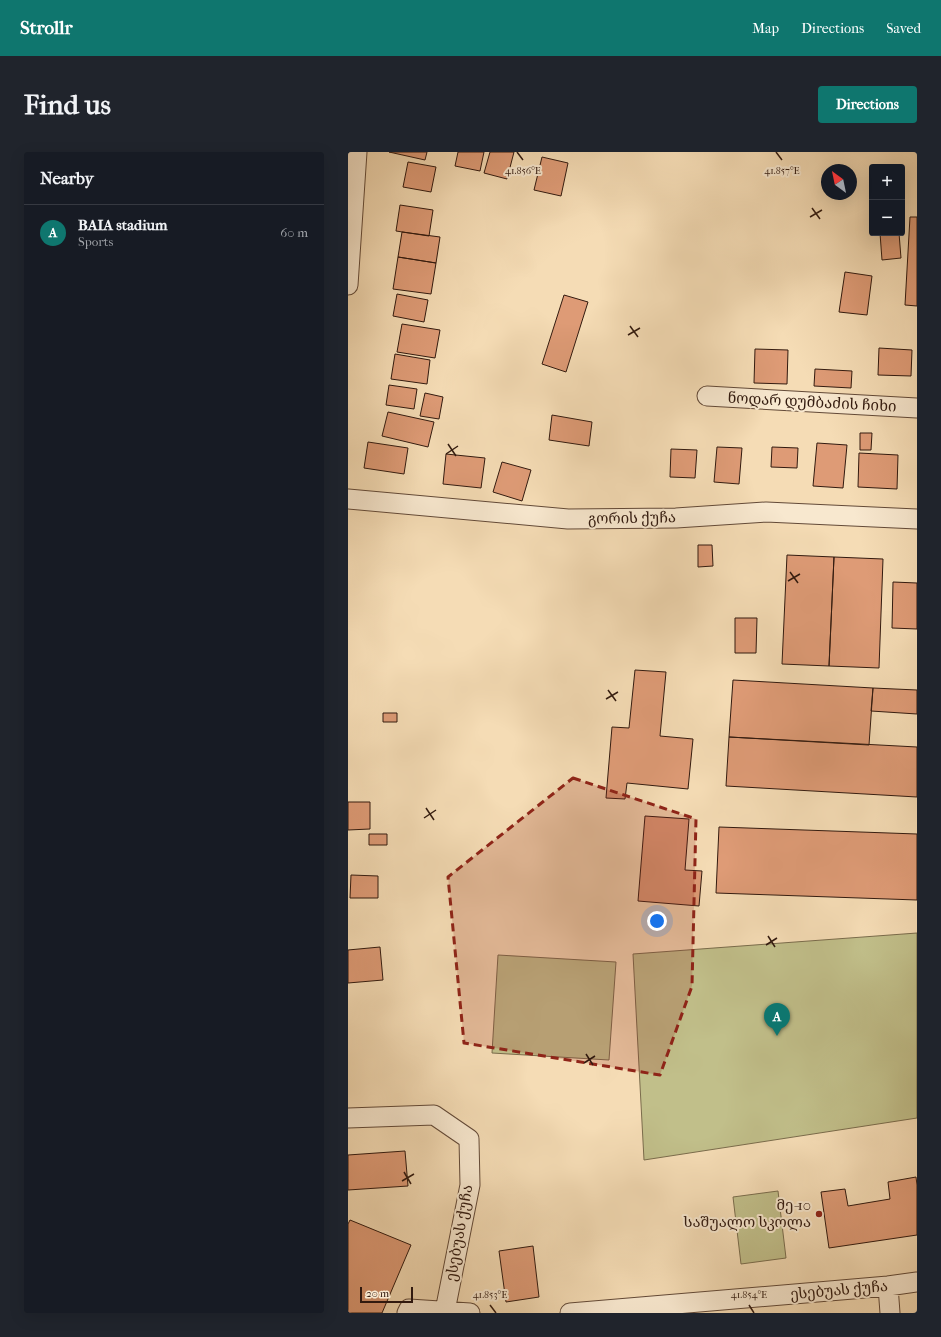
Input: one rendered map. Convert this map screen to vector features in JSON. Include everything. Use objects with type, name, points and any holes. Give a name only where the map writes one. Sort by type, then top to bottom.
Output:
[{"type":"street","points":[[348,285],[357,152]]},
{"type":"street","name":"ნოდარ დუმბაძის ჩიხი","points":[[707,396],[917,408]]},
{"type":"street","name":"გორის ქუჩა","points":[[348,499],[568,519],[676,518],[766,512],[917,519]]},
{"type":"street","name":"ესებუას ქუჩა","points":[[348,1118],[434,1115],[469,1139],[470,1185],[445,1311]]},
{"type":"street","name":"ესებუას ქუჩა","points":[[570,1313],[652,1310],[917,1282]]},
{"type":"street","points":[[888,1286],[890,1313]]},
{"type":"street","points":[[407,1313],[409,1309],[470,1313]]},
{"type":"highlighted area","points":[[573,778],[696,819],[692,986],[660,1075],[464,1043],[448,877]]},
{"type":"shaded area","points":[[917,933],[917,1118],[644,1160],[633,954]]},
{"type":"shaded area","points":[[498,955],[616,962],[609,1060],[492,1053]]},
{"type":"shaded area","points":[[778,1191],[786,1258],[741,1264],[733,1197]]},
{"type":"building","points":[[389,152],[427,152],[425,160]]},
{"type":"building","points":[[458,152],[484,152],[480,171],[455,166]]},
{"type":"building","points":[[490,152],[514,152],[507,179],[484,173]]},
{"type":"building","points":[[542,157],[568,163],[561,196],[534,190]]},
{"type":"building","points":[[408,162],[436,167],[431,192],[403,187]]},
{"type":"building","points":[[400,205],[433,210],[429,236],[396,231]]},
{"type":"building","points":[[910,217],[917,217],[917,306],[905,305]]},
{"type":"building","points":[[402,232],[440,237],[436,263],[398,257]]},
{"type":"building","points":[[880,236],[899,236],[901,258],[882,260]]},
{"type":"building","points":[[398,257],[436,263],[431,294],[393,289]]},
{"type":"building","points":[[845,272],[872,276],[867,315],[839,312]]},
{"type":"building","points":[[397,294],[428,300],[424,322],[393,316]]},
{"type":"building","points":[[564,295],[588,302],[566,372],[542,364]]},
{"type":"building","points":[[402,324],[440,330],[435,358],[397,352]]},
{"type":"building","points":[[879,348],[912,350],[911,376],[878,375]]},
{"type":"building","points":[[755,349],[788,350],[787,384],[754,383]]},
{"type":"building","points":[[395,354],[430,360],[427,384],[391,379]]},
{"type":"building","points":[[815,369],[852,371],[851,388],[814,386]]},
{"type":"building","points":[[389,385],[417,389],[414,409],[386,405]]},
{"type":"building","points":[[425,393],[443,397],[439,419],[420,416]]},
{"type":"building","points":[[388,412],[434,422],[428,447],[382,436]]},
{"type":"building","points":[[552,415],[592,422],[589,446],[549,440]]},
{"type":"building","points":[[860,433],[872,433],[871,450],[860,450]]},
{"type":"building","points":[[368,442],[408,448],[404,474],[364,468]]},
{"type":"building","points":[[817,443],[847,445],[843,488],[813,486]]},
{"type":"building","points":[[717,447],[742,448],[739,484],[714,482]]},
{"type":"building","points":[[772,447],[798,448],[797,468],[771,467]]},
{"type":"building","points":[[671,449],[697,450],[695,478],[670,477]]},
{"type":"building","points":[[859,453],[898,455],[897,489],[858,487]]},
{"type":"building","points":[[446,454],[485,458],[481,488],[443,484]]},
{"type":"building","points":[[502,462],[531,470],[522,501],[493,492]]},
{"type":"building","points":[[698,545],[712,545],[713,566],[698,567]]},
{"type":"building","points":[[787,555],[834,557],[829,666],[782,664]]},
{"type":"building","points":[[834,557],[883,559],[879,668],[829,666]]},
{"type":"building","points":[[893,582],[917,583],[917,629],[892,628]]},
{"type":"building","points":[[735,618],[757,618],[756,653],[735,653]]},
{"type":"building","points":[[635,670],[666,672],[660,736],[693,739],[688,789],[627,783],[625,799],[606,798],[612,727],[629,728]]},
{"type":"building","points":[[733,680],[873,688],[869,745],[729,737]]},
{"type":"building","points":[[873,688],[917,690],[917,714],[871,711]]},
{"type":"building","points":[[383,713],[397,713],[397,722],[383,722]]},
{"type":"building","points":[[729,737],[917,747],[917,797],[726,786]]},
{"type":"building","points":[[348,802],[370,802],[370,829],[348,830]]},
{"type":"building","points":[[645,816],[689,819],[685,870],[702,871],[699,906],[638,901]]},
{"type":"building","points":[[719,827],[917,834],[917,900],[716,893]]},
{"type":"building","points":[[369,834],[387,834],[387,845],[369,845]]},
{"type":"building","points":[[351,875],[378,876],[378,898],[350,898]]},
{"type":"building","points":[[380,947],[383,980],[348,983],[348,950]]},
{"type":"building","points":[[405,1151],[408,1186],[348,1190],[348,1155]]},
{"type":"building","points":[[916,1177],[917,1235],[829,1248],[821,1192],[845,1189],[848,1206],[890,1199],[888,1182]]},
{"type":"building","points":[[350,1220],[411,1245],[382,1313],[348,1313],[348,1224]]},
{"type":"building","points":[[533,1246],[539,1297],[506,1302],[499,1251]]},
{"type":"place","name":"BAIA stadium","points":[[777,1036]]},
{"type":"place","name":"მე-10 საშუალო სკოლა","points":[[819,1214]]}]
